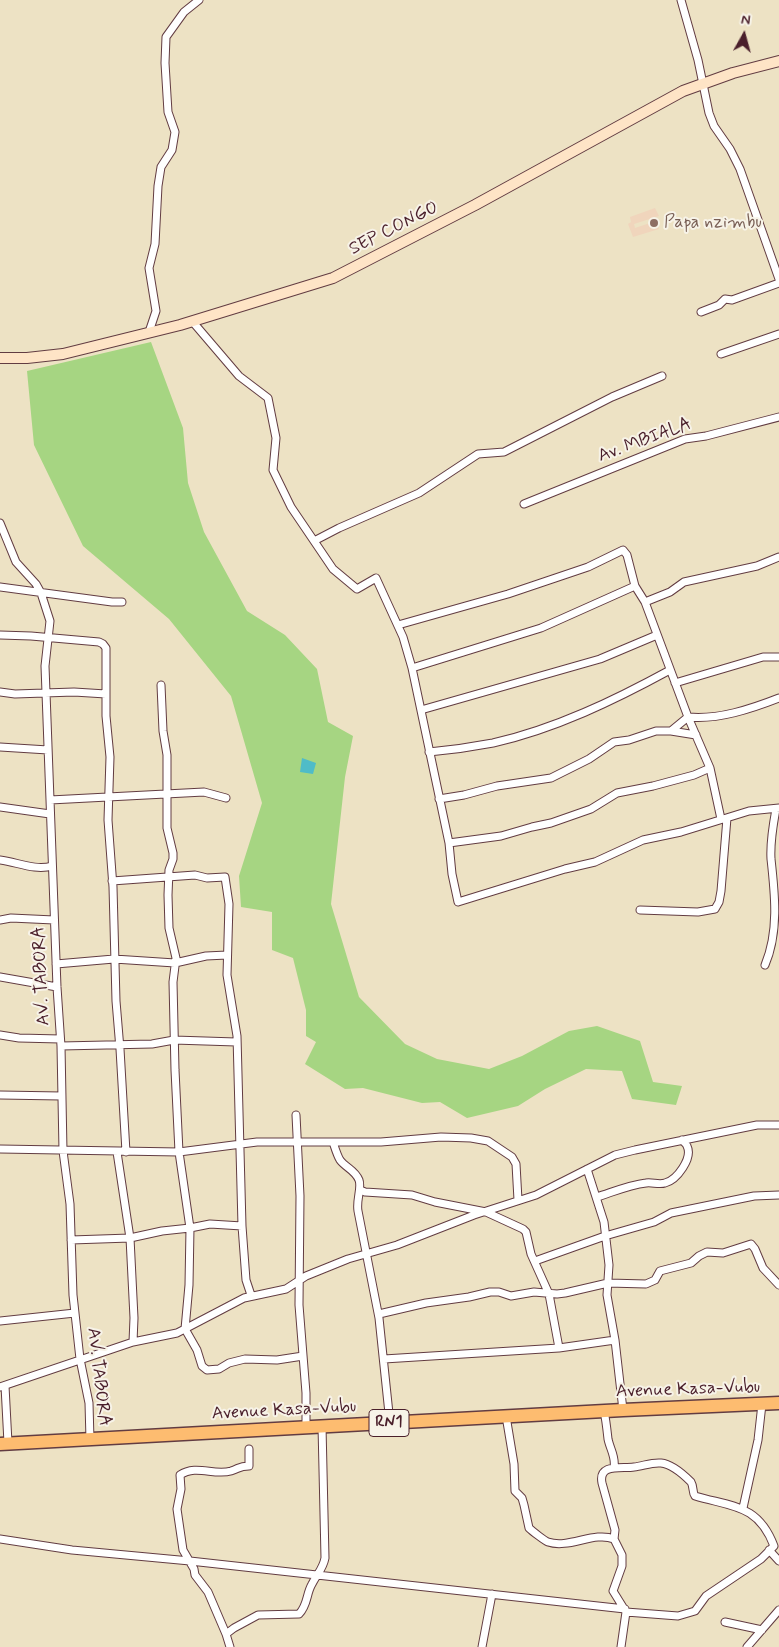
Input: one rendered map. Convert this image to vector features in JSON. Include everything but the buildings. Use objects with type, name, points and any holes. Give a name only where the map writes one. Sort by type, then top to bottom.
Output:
[{"type":"highway","name":"Avenue Kasa-Vubu","points":[[4,1443],[779,1403]]},
{"type":"street","points":[[150,332],[156,312],[149,268],[155,244],[158,186],[161,167],[172,150],[175,132],[168,112],[165,63],[166,37],[184,12],[199,0]]},
{"type":"street","points":[[681,0],[693,41],[709,113],[714,126],[730,149],[740,169],[779,279]]},
{"type":"street","name":"SEP CONGO","points":[[0,358],[27,358],[63,354],[192,321],[333,278],[475,205],[653,106],[702,83],[779,61]]},
{"type":"street","points":[[701,312],[719,305],[725,299],[732,300],[779,283]]},
{"type":"street","points":[[192,321],[239,376],[268,398],[276,438],[273,470],[290,508],[333,569],[357,589],[376,578],[398,626],[412,668],[449,843],[452,874],[458,902],[565,869],[595,862],[643,840],[680,832],[749,811],[777,809],[771,844],[777,928],[773,953],[765,965]]},
{"type":"street","points":[[721,354],[779,334]]},
{"type":"street","points":[[314,541],[339,528],[420,493],[478,454],[504,452],[612,397],[662,376]]},
{"type":"street","name":"Av. MBIALA","points":[[524,504],[685,439],[706,436],[779,417]]},
{"type":"street","name":"AV. TABORA","points":[[0,524],[16,562],[42,593],[50,621],[45,666],[54,920],[61,1043],[63,1151],[70,1204],[75,1314],[80,1359],[89,1404],[90,1440]]},
{"type":"street","points":[[398,626],[508,594],[588,567],[623,550],[627,555],[635,586],[645,602],[688,717],[710,768],[724,818],[721,891],[719,902],[715,909],[698,912],[640,910]]},
{"type":"street","points":[[645,602],[670,592],[684,582],[757,566],[779,557]]},
{"type":"street","points":[[412,668],[541,628],[635,586]]},
{"type":"street","points":[[0,587],[122,602]]},
{"type":"street","points":[[0,635],[103,644],[106,650],[106,716],[110,757],[108,820],[116,1001],[126,1152]]},
{"type":"street","points":[[421,710],[600,659],[657,635]]},
{"type":"street","points":[[675,683],[763,657],[779,657]]},
{"type":"street","points":[[429,752],[460,749],[524,734],[591,709],[635,689],[670,670]]},
{"type":"street","points":[[161,685],[163,731],[167,755],[168,828],[173,853],[168,878],[169,928],[175,951],[173,975],[174,1040],[179,1152],[190,1228],[189,1285],[185,1329],[194,1342],[202,1366],[207,1370],[219,1369],[229,1363],[245,1359],[277,1360],[303,1356]]},
{"type":"street","points":[[0,692],[15,694],[74,692],[106,694]]},
{"type":"street","points":[[671,731],[688,717],[702,718],[723,714],[761,705],[779,698]]},
{"type":"street","points":[[439,799],[464,795],[497,786],[551,778],[589,759],[614,742],[629,740],[656,731],[696,735]]},
{"type":"street","points":[[0,747],[48,750]]},
{"type":"street","points":[[449,843],[502,836],[532,826],[551,823],[591,809],[617,793],[694,775],[710,768]]},
{"type":"street","points":[[50,800],[204,792],[226,798]]},
{"type":"street","points":[[0,807],[50,814]]},
{"type":"street","points":[[0,860],[36,868],[52,866]]},
{"type":"street","points":[[112,881],[195,875],[207,878],[225,877],[229,904],[227,975],[236,1042],[242,1226],[246,1280],[251,1295]]},
{"type":"street","points":[[0,920],[11,918],[54,920]]},
{"type":"street","points":[[56,964],[114,959],[175,963],[206,956],[227,955]]},
{"type":"street","points":[[0,977],[57,987]]},
{"type":"street","points":[[0,1035],[61,1043],[152,1044],[174,1040],[236,1042]]},
{"type":"street","points":[[0,1094],[61,1096]]},
{"type":"street","points":[[296,1115],[300,1196],[298,1282],[306,1393],[306,1427]]},
{"type":"street","points":[[4,1443],[2,1386],[133,1342],[169,1336],[238,1300],[251,1295],[282,1290],[306,1276],[329,1266],[397,1245],[502,1205],[540,1194],[615,1156],[757,1125],[779,1125]]},
{"type":"street","points":[[0,1149],[179,1152],[256,1142],[387,1142],[441,1137],[471,1138],[488,1141],[512,1157],[516,1164],[518,1200]]},
{"type":"street","points":[[597,1197],[643,1183],[670,1181],[682,1168],[688,1156],[687,1145],[682,1140]]},
{"type":"street","points":[[333,1142],[338,1158],[355,1173],[360,1181],[360,1190],[356,1202],[379,1314],[390,1422]]},
{"type":"street","points":[[117,1152],[130,1238],[134,1318],[133,1342]]},
{"type":"street","points":[[587,1169],[604,1222],[608,1266],[607,1295],[616,1340],[623,1410]]},
{"type":"street","points":[[360,1190],[365,1192],[412,1195],[435,1202],[486,1212],[523,1229],[526,1232],[531,1254],[549,1294],[559,1348]]},
{"type":"street","points":[[535,1261],[605,1236],[654,1222],[671,1213],[754,1196],[779,1194]]},
{"type":"street","points":[[71,1240],[130,1238],[162,1230],[210,1224],[242,1226]]},
{"type":"street","points":[[379,1314],[426,1303],[490,1292],[499,1292],[509,1296],[534,1292],[549,1294],[565,1293],[608,1283],[646,1284],[655,1280],[660,1271],[691,1263],[703,1254],[712,1252],[723,1253],[751,1244],[763,1268],[779,1285]]},
{"type":"street","points":[[0,1321],[75,1314]]},
{"type":"street","points":[[384,1359],[559,1348],[616,1340]]},
{"type":"street","points":[[743,1508],[758,1440],[762,1404]]},
{"type":"street","points":[[604,1411],[608,1440],[615,1460],[614,1467]]},
{"type":"street","points":[[506,1416],[514,1464],[515,1491],[522,1498],[529,1528],[544,1540],[551,1542],[576,1542],[602,1537],[614,1539]]},
{"type":"street","points":[[226,1634],[258,1615],[299,1614],[306,1604],[310,1588],[323,1568],[325,1558],[322,1426]]},
{"type":"street","points":[[230,1647],[208,1592],[195,1575],[190,1561],[183,1550],[177,1509],[182,1489],[180,1475],[188,1470],[230,1471],[240,1466],[250,1466],[249,1449]]},
{"type":"street","points":[[0,1539],[72,1550],[190,1561],[492,1594],[626,1610],[678,1616],[695,1612],[706,1596],[761,1559],[774,1546],[772,1537],[756,1517],[743,1508],[695,1496],[694,1486],[691,1482],[666,1464],[656,1463],[633,1467],[614,1467],[604,1471],[601,1478],[615,1530],[614,1539],[622,1555],[620,1572],[613,1591],[626,1610],[621,1647]]},
{"type":"street","points":[[770,1550],[779,1561]]},
{"type":"street","points":[[482,1647],[492,1594]]},
{"type":"street","points":[[747,1647],[779,1610]]},
{"type":"street","points":[[725,1622],[762,1630]]},
{"type":"shaded area","name":"Papa nzimbu","points":[[655,208],[659,216],[634,224],[635,228],[656,221],[659,229],[633,237],[628,224],[631,222],[630,217]]},
{"type":"green space","points":[[151,342],[183,428],[188,483],[204,532],[247,611],[285,635],[317,669],[328,722],[353,736],[345,777],[331,904],[359,997],[405,1044],[437,1059],[489,1069],[522,1056],[569,1031],[597,1026],[640,1041],[653,1082],[682,1086],[676,1105],[632,1099],[622,1071],[586,1069],[545,1089],[518,1106],[467,1118],[440,1102],[422,1103],[363,1088],[345,1089],[305,1064],[316,1042],[306,1036],[306,1010],[293,958],[272,950],[272,912],[241,907],[239,876],[262,803],[231,696],[169,619],[83,546],[34,445],[27,371]]},
{"type":"water","points":[[302,758],[316,763],[313,774],[300,772]]},
{"type":"place","name":"Papa nzimbu","points":[[654,223]]}]
